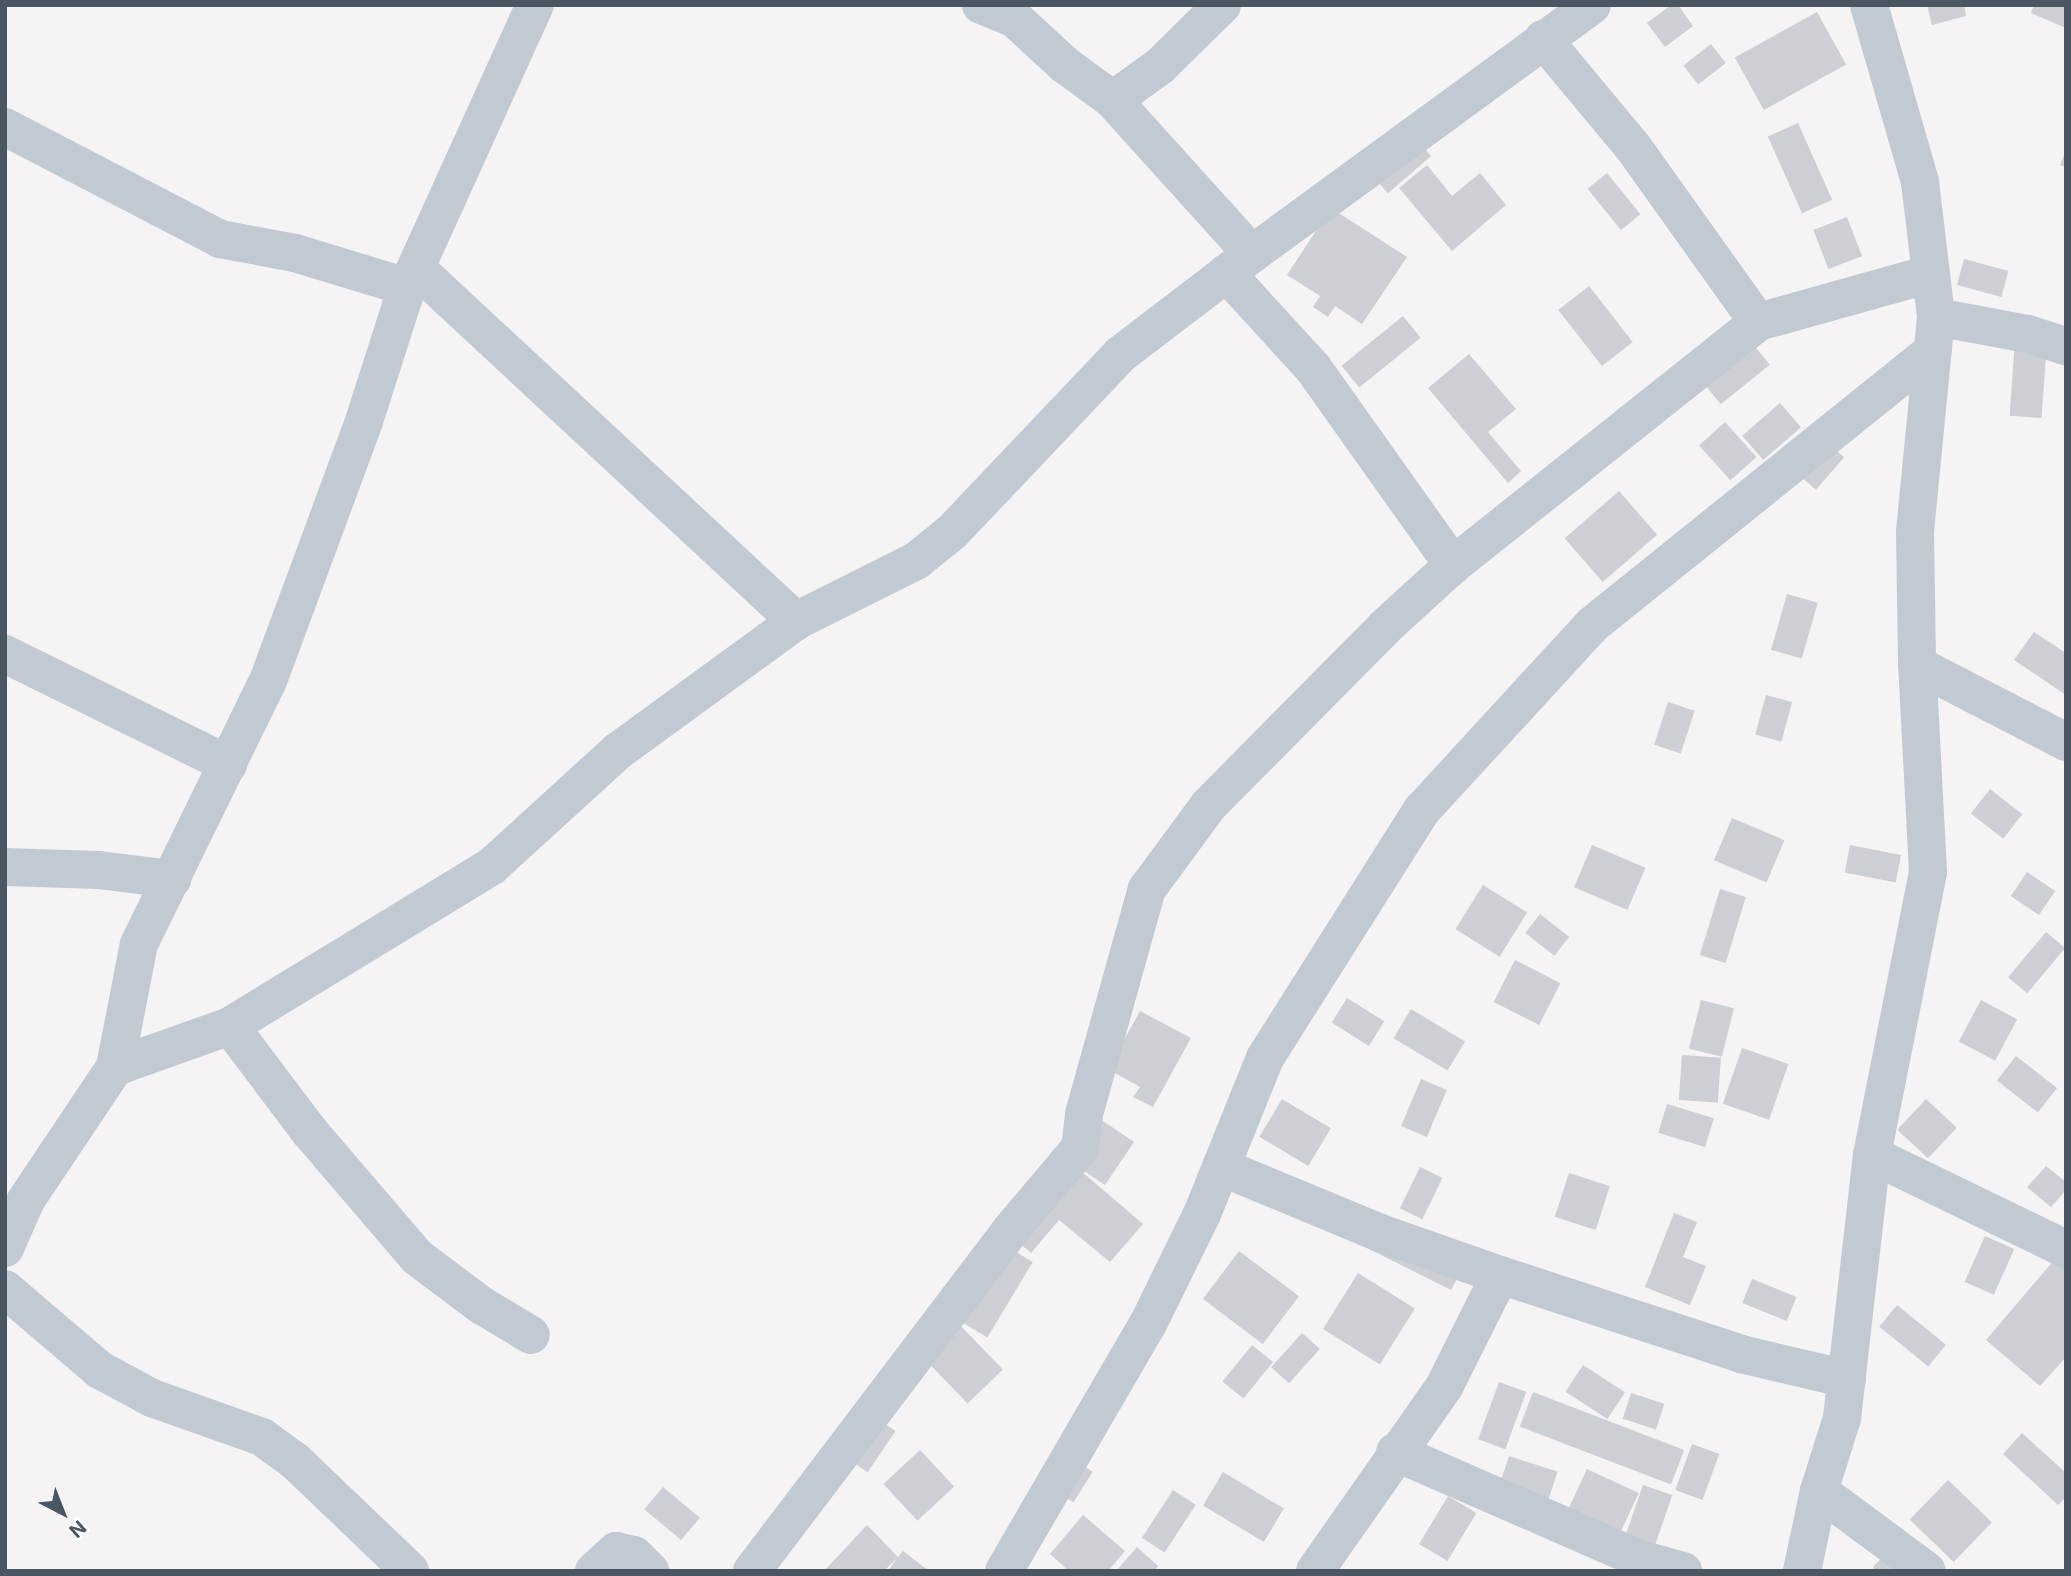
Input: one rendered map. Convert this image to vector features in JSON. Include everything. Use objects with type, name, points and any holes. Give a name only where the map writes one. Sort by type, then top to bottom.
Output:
[{"type":"street","points":[[5,1248],[26,1200],[115,1067],[139,944],[268,681],[364,421],[412,278],[535,5]]},
{"type":"street","points":[[1113,100],[1160,66],[1222,5]]},
{"type":"street","points":[[115,1067],[230,1026],[492,866],[618,751],[796,621],[916,561],[943,539],[1121,354],[1239,263],[1592,5]]},
{"type":"street","points":[[1802,1571],[1819,1491],[1842,1418],[1872,1155],[1928,872],[1917,665],[1915,532],[1934,334],[1930,274],[1920,182],[1869,5]]},
{"type":"street","points":[[999,10],[1113,100],[1239,263],[1453,565]]},
{"type":"street","points":[[1543,39],[1633,147],[1758,322]]},
{"type":"street","points":[[5,127],[220,239],[412,278],[796,621]]},
{"type":"street","points":[[760,1568],[1010,1231],[1080,1147],[1090,1091],[1119,1001],[1147,889],[1178,844],[1238,775],[1385,626],[1453,565],[1758,322],[1930,274]]},
{"type":"street","points":[[1004,1571],[1148,1324],[1221,1167],[1265,1058],[1422,810],[1592,625],[1934,334],[2028,334],[2066,346]]},
{"type":"street","points":[[5,654],[228,764]]},
{"type":"street","points":[[1917,665],[2066,742]]},
{"type":"street","points":[[5,867],[172,879]]},
{"type":"street","points":[[230,1026],[310,1132],[417,1256],[481,1305],[531,1335]]},
{"type":"street","points":[[1872,1155],[2066,1249]]},
{"type":"street","points":[[1221,1167],[1380,1233],[1500,1275],[1741,1354],[1847,1380]]},
{"type":"street","points":[[1315,1571],[1395,1452],[1445,1385],[1500,1275]]},
{"type":"street","points":[[5,1289],[100,1370],[152,1398],[262,1437],[295,1461],[410,1571]]},
{"type":"street","points":[[1395,1452],[1640,1559],[1683,1571]]},
{"type":"street","points":[[1819,1491],[1927,1571]]},
{"type":"street","points":[[594,1571],[616,1551],[626,1551],[650,1571]]},
{"type":"building","points":[[1671,5],[1678,5],[1693,26],[1665,47],[1647,23]]},
{"type":"building","points":[[1927,5],[1964,5],[1966,16],[1932,25]]},
{"type":"building","points":[[2034,5],[2066,5],[2066,28],[2031,13]]},
{"type":"building","points":[[1817,12],[1846,64],[1764,110],[1735,58]]},
{"type":"building","points":[[1711,44],[1726,63],[1698,84],[1683,66]]},
{"type":"building","points":[[1798,123],[1832,200],[1802,213],[1768,136]]},
{"type":"building","points":[[1412,134],[1431,156],[1388,193],[1369,171]]},
{"type":"building","points":[[2066,150],[2066,167],[2060,165]]},
{"type":"building","points":[[1427,165],[1452,196],[1480,173],[1506,205],[1452,251],[1399,188]]},
{"type":"building","points":[[1607,173],[1640,214],[1621,230],[1588,189]]},
{"type":"building","points":[[1331,208],[1407,257],[1362,324],[1335,306],[1328,317],[1313,307],[1320,296],[1287,275]]},
{"type":"building","points":[[1847,217],[1862,256],[1828,269],[1813,230]]},
{"type":"building","points":[[1964,259],[2008,271],[2001,297],[1957,285]]},
{"type":"building","points":[[1589,286],[1633,342],[1602,366],[1558,310]]},
{"type":"building","points":[[1403,316],[1421,338],[1359,387],[1342,366]]},
{"type":"building","points":[[1749,339],[1770,365],[1721,404],[1700,379]]},
{"type":"building","points":[[2015,339],[2047,341],[2042,418],[2010,416]]},
{"type":"building","points":[[1469,354],[1516,409],[1488,432],[1521,471],[1508,483],[1428,388]]},
{"type":"building","points":[[1780,403],[1801,427],[1763,460],[1742,436]]},
{"type":"building","points":[[1725,422],[1756,457],[1730,480],[1699,445]]},
{"type":"building","points":[[1823,439],[1844,457],[1816,490],[1795,471]]},
{"type":"building","points":[[1619,491],[1657,535],[1603,582],[1565,538]]},
{"type":"building","points":[[1787,594],[1818,603],[1802,659],[1771,650]]},
{"type":"building","points":[[2034,632],[2066,653],[2066,695],[2014,660]]},
{"type":"building","points":[[1766,695],[1792,702],[1781,742],[1755,735]]},
{"type":"building","points":[[1668,702],[1695,711],[1681,753],[1654,745]]},
{"type":"building","points":[[1990,789],[2022,814],[2003,839],[1971,813]]},
{"type":"building","points":[[1732,818],[1784,840],[1766,883],[1714,860]]},
{"type":"building","points":[[1592,845],[1645,868],[1627,910],[1574,887]]},
{"type":"building","points":[[1850,845],[1901,855],[1896,882],[1845,872]]},
{"type":"building","points":[[2027,872],[2055,891],[2039,915],[2011,896]]},
{"type":"building","points":[[1483,885],[1527,913],[1500,957],[1455,929]]},
{"type":"building","points":[[1720,889],[1746,897],[1726,963],[1700,955]]},
{"type":"building","points":[[1540,914],[1569,937],[1554,956],[1525,933]]},
{"type":"building","points":[[2046,932],[2065,948],[2027,993],[2008,977]]},
{"type":"building","points":[[1515,960],[1560,983],[1539,1025],[1494,1002]]},
{"type":"building","points":[[1347,998],[1384,1021],[1369,1046],[1332,1023]]},
{"type":"building","points":[[1701,1000],[1734,1008],[1722,1057],[1689,1049]]},
{"type":"building","points":[[1981,1000],[2017,1019],[1995,1061],[1959,1041]]},
{"type":"building","points":[[1411,1009],[1465,1041],[1447,1071],[1393,1038]]},
{"type":"building","points":[[1140,1011],[1191,1038],[1153,1107],[1133,1097],[1140,1087],[1108,1069]]},
{"type":"building","points":[[1742,1048],[1788,1064],[1769,1120],[1723,1104]]},
{"type":"building","points":[[1682,1055],[1721,1058],[1718,1103],[1679,1100]]},
{"type":"building","points":[[2016,1056],[2057,1088],[2038,1112],[1997,1080]]},
{"type":"building","points":[[1421,1079],[1447,1090],[1427,1137],[1401,1126]]},
{"type":"building","points":[[1282,1099],[1331,1128],[1308,1166],[1259,1137]]},
{"type":"building","points":[[1926,1099],[1957,1128],[1928,1158],[1897,1130]]},
{"type":"building","points":[[1667,1104],[1714,1118],[1705,1147],[1658,1133]]},
{"type":"building","points":[[1100,1119],[1134,1142],[1105,1185],[1071,1162]]},
{"type":"building","points":[[1074,1165],[1143,1224],[1110,1262],[1059,1220],[1031,1253],[1012,1237]]},
{"type":"building","points":[[2046,1166],[2066,1182],[2066,1190],[2051,1207],[2027,1187]]},
{"type":"building","points":[[1420,1167],[1442,1178],[1422,1219],[1400,1208]]},
{"type":"building","points":[[1569,1173],[1610,1186],[1596,1230],[1555,1217]]},
{"type":"building","points":[[1674,1213],[1697,1222],[1683,1257],[1706,1266],[1690,1305],[1645,1287]]},
{"type":"building","points":[[1985,1236],[2014,1249],[1994,1295],[1965,1282]]},
{"type":"building","points":[[1001,1243],[1033,1262],[987,1337],[956,1318]]},
{"type":"building","points":[[2066,1246],[2066,1357],[2040,1386],[1986,1340]]},
{"type":"building","points":[[1369,1249],[1463,1268],[1451,1290]]},
{"type":"building","points":[[1239,1251],[1299,1296],[1263,1344],[1203,1299]]},
{"type":"building","points":[[1358,1273],[1415,1309],[1380,1364],[1323,1329]]},
{"type":"building","points":[[1752,1279],[1797,1297],[1787,1321],[1742,1303]]},
{"type":"building","points":[[1897,1305],[1946,1345],[1928,1366],[1879,1327]]},
{"type":"building","points":[[957,1322],[1003,1369],[968,1404],[922,1356]]},
{"type":"building","points":[[1302,1333],[1320,1349],[1289,1383],[1271,1367]]},
{"type":"building","points":[[1252,1345],[1273,1362],[1243,1399],[1222,1382]]},
{"type":"building","points":[[1583,1365],[1625,1392],[1608,1419],[1566,1392]]},
{"type":"building","points":[[1499,1382],[1526,1392],[1505,1449],[1478,1439]]},
{"type":"building","points":[[1533,1392],[1684,1450],[1671,1485],[1520,1427]]},
{"type":"building","points":[[1631,1393],[1664,1404],[1656,1429],[1623,1419]]},
{"type":"building","points":[[869,1413],[896,1431],[868,1472],[841,1454]]},
{"type":"building","points":[[2022,1433],[2066,1473],[2066,1497],[2058,1505],[2003,1454]]},
{"type":"building","points":[[1692,1444],[1719,1454],[1702,1500],[1675,1490]]},
{"type":"building","points":[[920,1450],[954,1487],[918,1521],[883,1484]]},
{"type":"building","points":[[1509,1456],[1558,1472],[1547,1504],[1498,1488]]},
{"type":"building","points":[[1074,1460],[1093,1472],[1074,1502],[1055,1491]]},
{"type":"building","points":[[1587,1469],[1639,1493],[1619,1535],[1568,1511]]},
{"type":"building","points":[[1223,1472],[1284,1509],[1264,1542],[1203,1505]]},
{"type":"building","points":[[1948,1480],[1992,1522],[1954,1562],[1910,1520]]},
{"type":"building","points":[[1643,1485],[1672,1495],[1654,1547],[1625,1537]]},
{"type":"building","points":[[663,1487],[700,1518],[681,1540],[644,1509]]},
{"type":"building","points":[[1173,1490],[1196,1505],[1165,1553],[1142,1538]]},
{"type":"building","points":[[1448,1496],[1476,1513],[1447,1561],[1419,1544]]},
{"type":"building","points":[[1083,1515],[1125,1551],[1108,1571],[1069,1571],[1050,1554]]},
{"type":"building","points":[[867,1525],[898,1557],[903,1551],[929,1571],[888,1571],[897,1558],[884,1571],[824,1571]]},
{"type":"building","points":[[1896,1543],[1924,1571],[1876,1571],[1873,1567]]},
{"type":"building","points":[[1137,1547],[1158,1566],[1154,1571],[1116,1571]]}]
